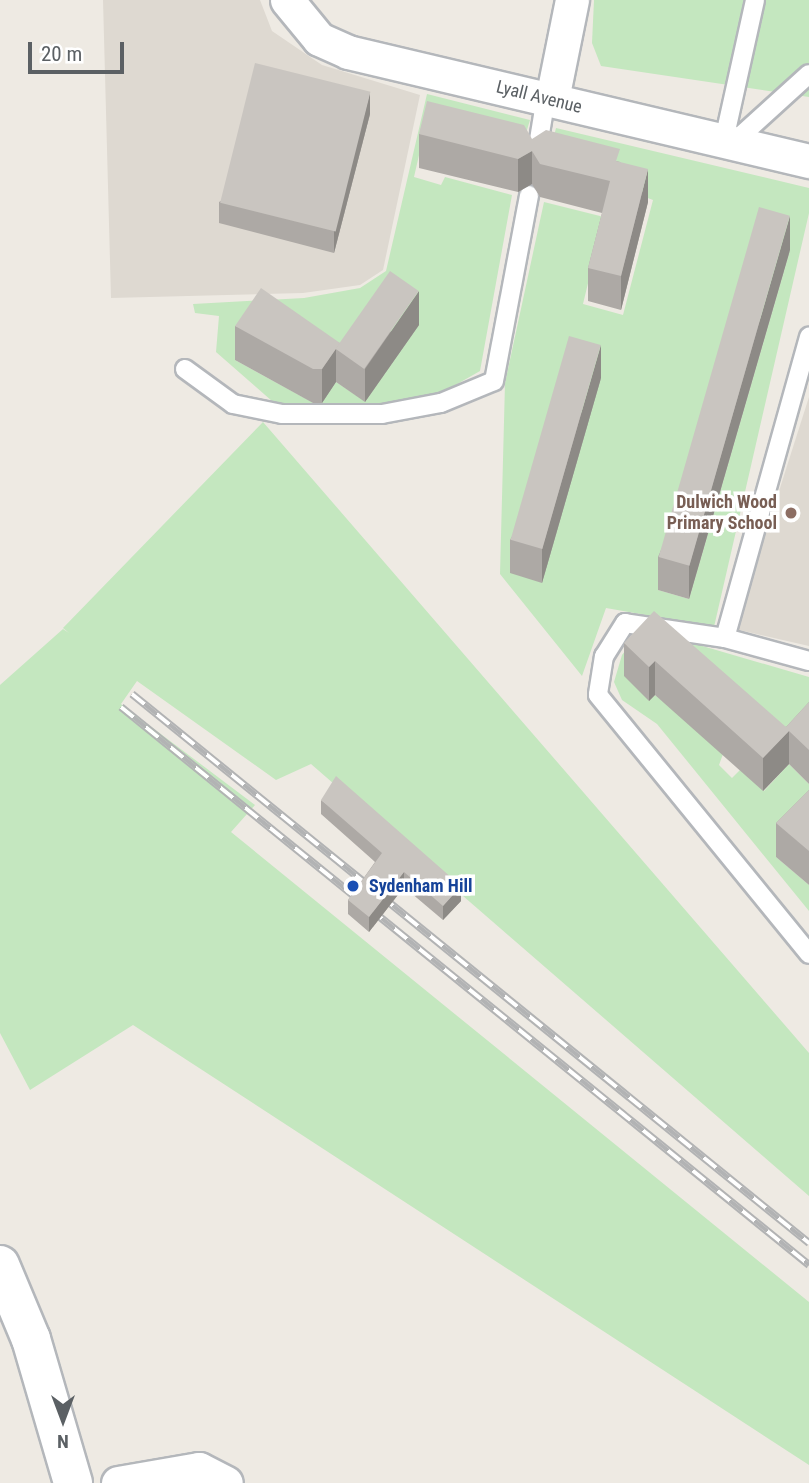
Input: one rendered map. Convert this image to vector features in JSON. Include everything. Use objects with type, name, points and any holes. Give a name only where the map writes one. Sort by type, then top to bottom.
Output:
[{"type":"street","name":"Lyall Avenue","points":[[287,0],[319,39],[348,52],[809,161]]},
{"type":"street","points":[[549,98],[572,0]]},
{"type":"street","points":[[0,1265],[31,1339],[73,1483]]},
{"type":"street","points":[[118,1483],[199,1469],[226,1483]]},
{"type":"lane","points":[[729,141],[755,0]]},
{"type":"lane","points":[[729,141],[809,74]]},
{"type":"lane","points":[[535,161],[549,98]]},
{"type":"lane","points":[[185,369],[233,404],[282,414],[382,414],[441,403],[494,381],[529,195]]},
{"type":"lane","points":[[725,638],[809,337]]},
{"type":"lane","points":[[809,662],[725,638],[625,623],[604,656],[598,695],[809,954]]},
{"type":"shaded area","points":[[103,0],[260,0],[272,31],[322,65],[420,95],[383,270],[360,285],[303,293],[111,298]]},
{"type":"shaded area","name":"Dulwich Wood Primary School","points":[[809,397],[809,646],[735,629]]},
{"type":"green space","points":[[594,0],[809,0],[809,97],[601,66],[592,43]]},
{"type":"green space","points":[[427,94],[530,120],[520,153],[425,129],[414,177],[441,185],[445,177],[512,195],[480,371],[438,395],[380,408],[281,409],[216,352],[219,316],[195,313],[193,304],[304,298],[360,288],[386,271]],"holes":[[[235,360],[340,376],[366,402],[336,382],[319,406]]]},
{"type":"green space","points":[[556,128],[809,188],[809,213],[714,627],[606,608],[582,676],[500,574],[505,383],[544,202],[604,217],[583,304],[623,315],[653,200],[548,160]],"holes":[[[790,250],[689,599],[658,590]]]},
{"type":"green space","points":[[263,422],[809,1053],[809,1196],[311,764],[276,780],[137,681],[121,704],[255,805],[231,832],[809,1302],[809,1465],[133,1025],[30,1090],[0,1033],[0,685],[63,629],[69,633],[63,628]]},
{"type":"green space","points":[[658,633],[809,677],[809,736],[786,760],[667,656],[649,700],[655,695],[697,729],[723,754],[719,765],[732,778],[740,770],[764,791],[789,764],[809,784],[809,823],[776,857],[809,885],[809,911],[657,724],[622,700],[614,682],[622,655],[635,638]]},
{"type":"building","points":[[255,63],[370,92],[336,232],[220,203]]},
{"type":"building","points":[[427,101],[524,125],[532,139],[546,130],[620,149],[616,161],[648,169],[621,276],[588,268],[610,181],[540,164],[532,151],[518,159],[419,134]]},
{"type":"building","points":[[759,207],[790,216],[689,566],[659,557]]},
{"type":"building","points":[[390,271],[419,291],[364,369],[336,349]]},
{"type":"building","points":[[261,288],[340,343],[322,369],[313,369],[235,326]]},
{"type":"building","points":[[569,336],[601,345],[542,549],[511,540]]},
{"type":"building","points":[[654,611],[786,727],[809,702],[809,750],[789,731],[763,758],[655,661],[649,667],[624,643]]},
{"type":"building","points":[[336,776],[461,886],[443,906],[404,872],[369,917],[348,900],[382,853],[321,800]]},
{"type":"building","points":[[809,790],[809,851],[776,823]]},
{"type":"railway","points":[[132,694],[809,1243]]},
{"type":"railway","points":[[121,707],[809,1265]]},
{"type":"place","name":"Dulwich Wood Primary School","points":[[791,513]]},
{"type":"place","name":"Sydenham Hill","points":[[353,886]]}]
